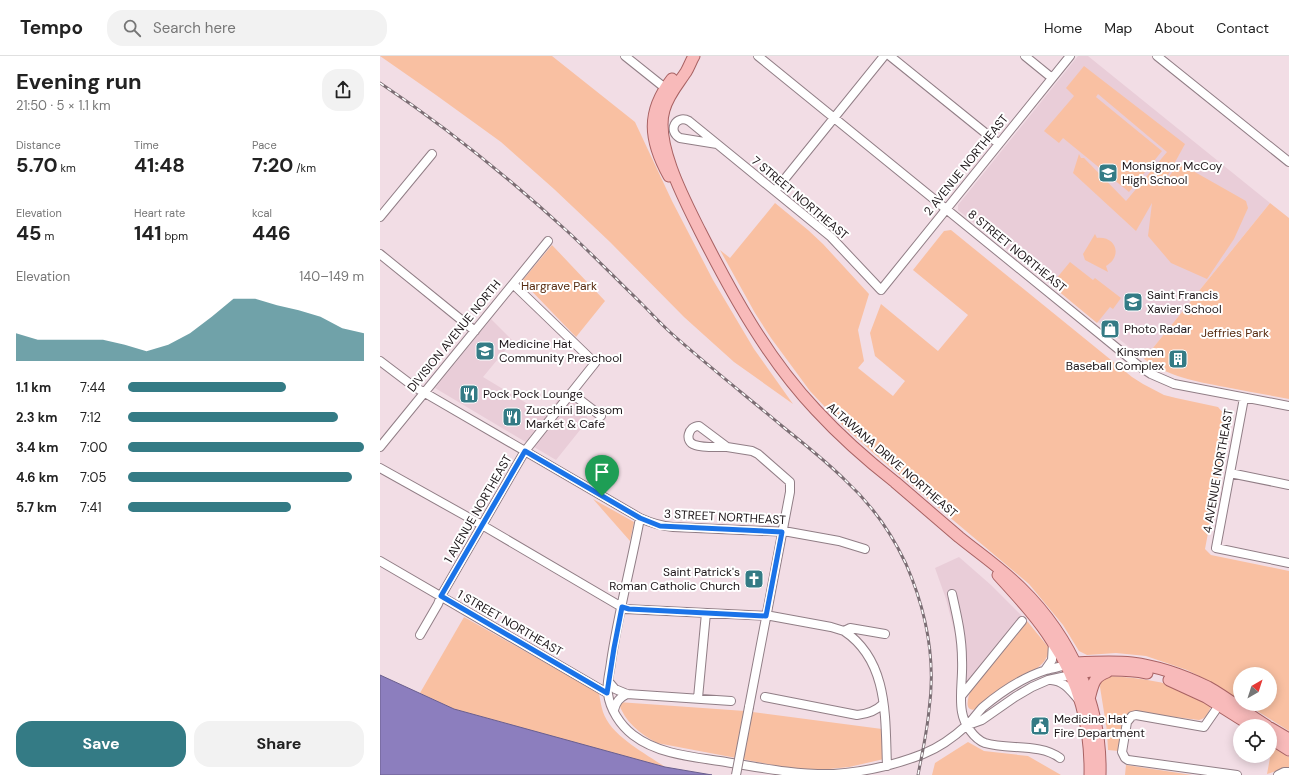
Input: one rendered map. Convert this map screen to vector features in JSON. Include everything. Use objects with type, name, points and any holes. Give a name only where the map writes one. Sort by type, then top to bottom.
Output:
[{"type":"main road","points":[[668,90],[680,68],[694,57]]},
{"type":"main road","name":"ALTAWANA DRIVE NORTHEAST","points":[[668,90],[653,123],[655,140],[663,166],[683,196],[738,302],[770,353],[802,396],[832,427],[872,463],[1022,588],[1041,609],[1058,632],[1074,669],[1098,734],[1101,758],[1100,775]]},
{"type":"main road","name":"ALTAWANA DRIVE NORTHEAST","points":[[960,537],[998,574],[1033,615],[1074,669]]},
{"type":"main road","points":[[1074,669],[1112,662],[1132,663],[1178,675],[1207,687],[1221,701],[1243,719]]},
{"type":"main road","points":[[1074,669],[1139,672],[1158,676],[1221,701],[1254,719]]},
{"type":"main road","points":[[1085,700],[1095,680],[1101,675],[1114,670]]},
{"type":"main road","name":"ALTAWANA DRIVE NORTHEAST","points":[[1085,700],[1090,775]]},
{"type":"main road","points":[[1277,732],[1289,740]]},
{"type":"main road","points":[[1277,742],[1289,750]]},
{"type":"street","points":[[625,56],[668,90]]},
{"type":"street","name":"8 STREET NORTHEAST","points":[[758,56],[1139,366],[1151,374],[1174,384],[1289,406]]},
{"type":"street","points":[[774,191],[884,56]]},
{"type":"street","points":[[890,56],[999,144]]},
{"type":"street","points":[[1025,56],[1052,78]]},
{"type":"street","name":"2 AVENUE NORTHEAST","points":[[881,290],[1070,56]]},
{"type":"street","points":[[1157,56],[1289,162]]},
{"type":"street","name":"7 STREET NORTHEAST","points":[[718,144],[680,138],[675,134],[673,129],[674,126],[677,121],[686,119],[718,144],[830,237],[881,290]]},
{"type":"street","points":[[380,217],[432,154]]},
{"type":"street","name":"DIVISION AVENUE NORTH","points":[[380,447],[548,241]]},
{"type":"street","points":[[380,254],[475,331]]},
{"type":"street","name":"1 AVENUE NORTHEAST","points":[[420,635],[525,451],[595,363],[513,284]]},
{"type":"street","name":"3 STREET NORTHEAST","points":[[380,361],[424,393],[640,518],[660,526],[789,532],[839,541],[865,549]]},
{"type":"street","points":[[571,393],[601,416]]},
{"type":"street","name":"4 AVENUE NORTHEAST","points":[[1244,398],[1216,548],[1289,563]]},
{"type":"street","points":[[727,447],[752,451],[758,454],[790,482],[790,492],[736,775]]},
{"type":"street","points":[[380,468],[482,525],[625,609],[766,616],[831,627],[844,632],[861,645],[870,658],[883,692],[887,766]]},
{"type":"street","points":[[1230,473],[1289,485]]},
{"type":"street","points":[[640,518],[614,648],[607,693],[620,722],[632,734],[653,746],[674,753],[774,770],[809,774],[849,772],[887,766],[934,749],[967,725],[985,706],[1008,689],[1027,678],[1045,670],[1074,669]]},
{"type":"street","name":"1 STREET NORTHEAST","points":[[380,561],[607,693]]},
{"type":"street","points":[[952,594],[960,628],[962,661],[962,713],[967,725],[975,737],[987,743],[1045,750],[1060,758]]},
{"type":"street","points":[[698,698],[706,613]]},
{"type":"street","points":[[962,695],[1022,621]]},
{"type":"street","points":[[844,632],[850,628],[885,634]]},
{"type":"street","points":[[1045,670],[1052,660],[1052,641]]},
{"type":"street","points":[[967,725],[982,720],[1032,687],[1074,669]]},
{"type":"street","points":[[1048,680],[1062,683],[1085,700]]},
{"type":"street","points":[[609,682],[619,691],[627,694],[731,701]]},
{"type":"street","points":[[614,710],[617,701],[627,694]]},
{"type":"street","points":[[765,697],[857,715],[869,713],[879,708],[883,704]]},
{"type":"street","points":[[1221,701],[1204,727],[1136,715],[1132,716],[1127,722],[1122,752],[1128,760],[1237,775]]},
{"type":"street","points":[[1278,775],[1284,772],[1289,772]]},
{"type":"shaded area","name":"Monsignor McCoy High School","points":[[1078,56],[1088,56],[1270,203],[1144,359],[958,210],[958,205]]},
{"type":"shaded area","points":[[491,319],[513,341],[483,377],[546,415],[564,392],[584,410],[586,414],[588,420],[556,460],[435,388]]},
{"type":"shaded area","points":[[959,557],[991,585],[1027,621],[957,707],[959,672],[955,634],[946,599],[935,568]]},
{"type":"shaded area","points":[[380,675],[454,709],[665,767],[712,775],[380,775]]},
{"type":"green space","points":[[380,56],[552,56],[635,122],[672,201],[713,280],[754,349],[793,404],[734,362],[684,317],[610,242],[554,189],[501,142]]},
{"type":"green space","points":[[1084,66],[1185,144],[1162,186],[1179,163],[1246,201],[1248,208],[1234,239],[1207,279],[1171,263],[1148,236],[1152,203],[1136,231],[1073,173],[1079,154],[1081,158],[1084,158],[1126,201],[1167,152],[1098,94],[1096,97],[1162,151],[1129,192],[1063,138],[1059,143],[1044,131],[1074,96],[1066,88]]},
{"type":"green space","points":[[775,203],[808,230],[869,294],[858,330],[864,361],[858,368],[893,396],[905,381],[875,356],[870,333],[881,304],[938,351],[968,315],[913,270],[944,231],[951,230],[1132,377],[1164,395],[1218,407],[1229,420],[1205,549],[1211,555],[1289,571],[1289,731],[1277,723],[1277,719],[1270,719],[1257,711],[1277,711],[1277,667],[1233,667],[1233,696],[1187,670],[1146,656],[1116,653],[1087,655],[1079,651],[1063,625],[1029,584],[877,456],[842,425],[810,391],[771,338],[755,313],[720,250],[730,258]]},
{"type":"green space","name":"Jeffries Park","points":[[1270,203],[1289,218],[1289,399],[1183,378],[1163,370],[1144,359]]},
{"type":"green space","points":[[1095,234],[1097,238],[1109,240],[1113,243],[1115,248],[1116,252],[1114,257],[1106,266],[1108,272],[1085,260],[1083,254]]},
{"type":"green space","name":"Hargrave Park","points":[[552,245],[605,301],[576,337],[522,281]]},
{"type":"green space","points":[[1070,262],[1093,280],[1095,278],[1121,298],[1113,309],[1110,307],[1097,323],[1051,285]]},
{"type":"green space","points":[[593,499],[634,522],[630,541]]},
{"type":"green space","points":[[464,617],[599,693],[603,712],[613,729],[639,750],[665,767],[454,709],[420,693]]},
{"type":"green space","points":[[1027,621],[1049,648],[1044,662],[1033,671],[1006,685],[975,709],[970,709],[968,706],[968,698],[970,691]]},
{"type":"green space","points":[[1108,676],[1128,677],[1172,685],[1190,693],[1211,706],[1205,717],[1199,720],[1135,712],[1130,714],[1126,718],[1121,728],[1119,751],[1108,750],[1107,731],[1100,687],[1101,682]]},
{"type":"green space","points":[[618,702],[745,711],[882,729],[884,759],[849,767],[819,770],[794,769],[657,743],[633,726]]},
{"type":"green space","points":[[968,742],[984,751],[1028,756],[1061,775],[932,775],[935,763]]},
{"type":"green space","points":[[1277,750],[1289,757],[1289,768],[1267,774],[1269,763],[1277,763]]},
{"type":"green space","points":[[1126,765],[1192,775],[1125,775]]},
{"type":"railway","points":[[380,83],[453,135],[522,191],[576,240],[671,333],[823,460],[855,490],[872,509],[894,542],[906,564],[919,599],[928,636],[931,692],[927,726],[918,775]]},
{"type":"place","name":"Monsignor McCoy High School","points":[[1108,173]]},
{"type":"place","name":"Saint Francis Xavier School","points":[[1133,302]]},
{"type":"place","name":"Photo Radar","points":[[1110,329]]},
{"type":"place","name":"Medicine Hat Community Preschool","points":[[485,351]]},
{"type":"place","name":"Kinsmen Baseball Complex","points":[[1178,359]]},
{"type":"place","name":"Pock Pock Lounge","points":[[469,394]]},
{"type":"place","name":"Zucchini Blossom Market & Cafe","points":[[512,417]]},
{"type":"place","name":"Saint Patrick's Roman Catholic Church","points":[[754,579]]},
{"type":"place","name":"Medicine Hat Fire Department","points":[[1040,726]]},
{"type":"route","points":[[525,451],[602,496],[640,518],[660,526],[711,530],[782,532],[766,616],[625,609],[622,607],[607,693],[441,596],[525,451]]}]
